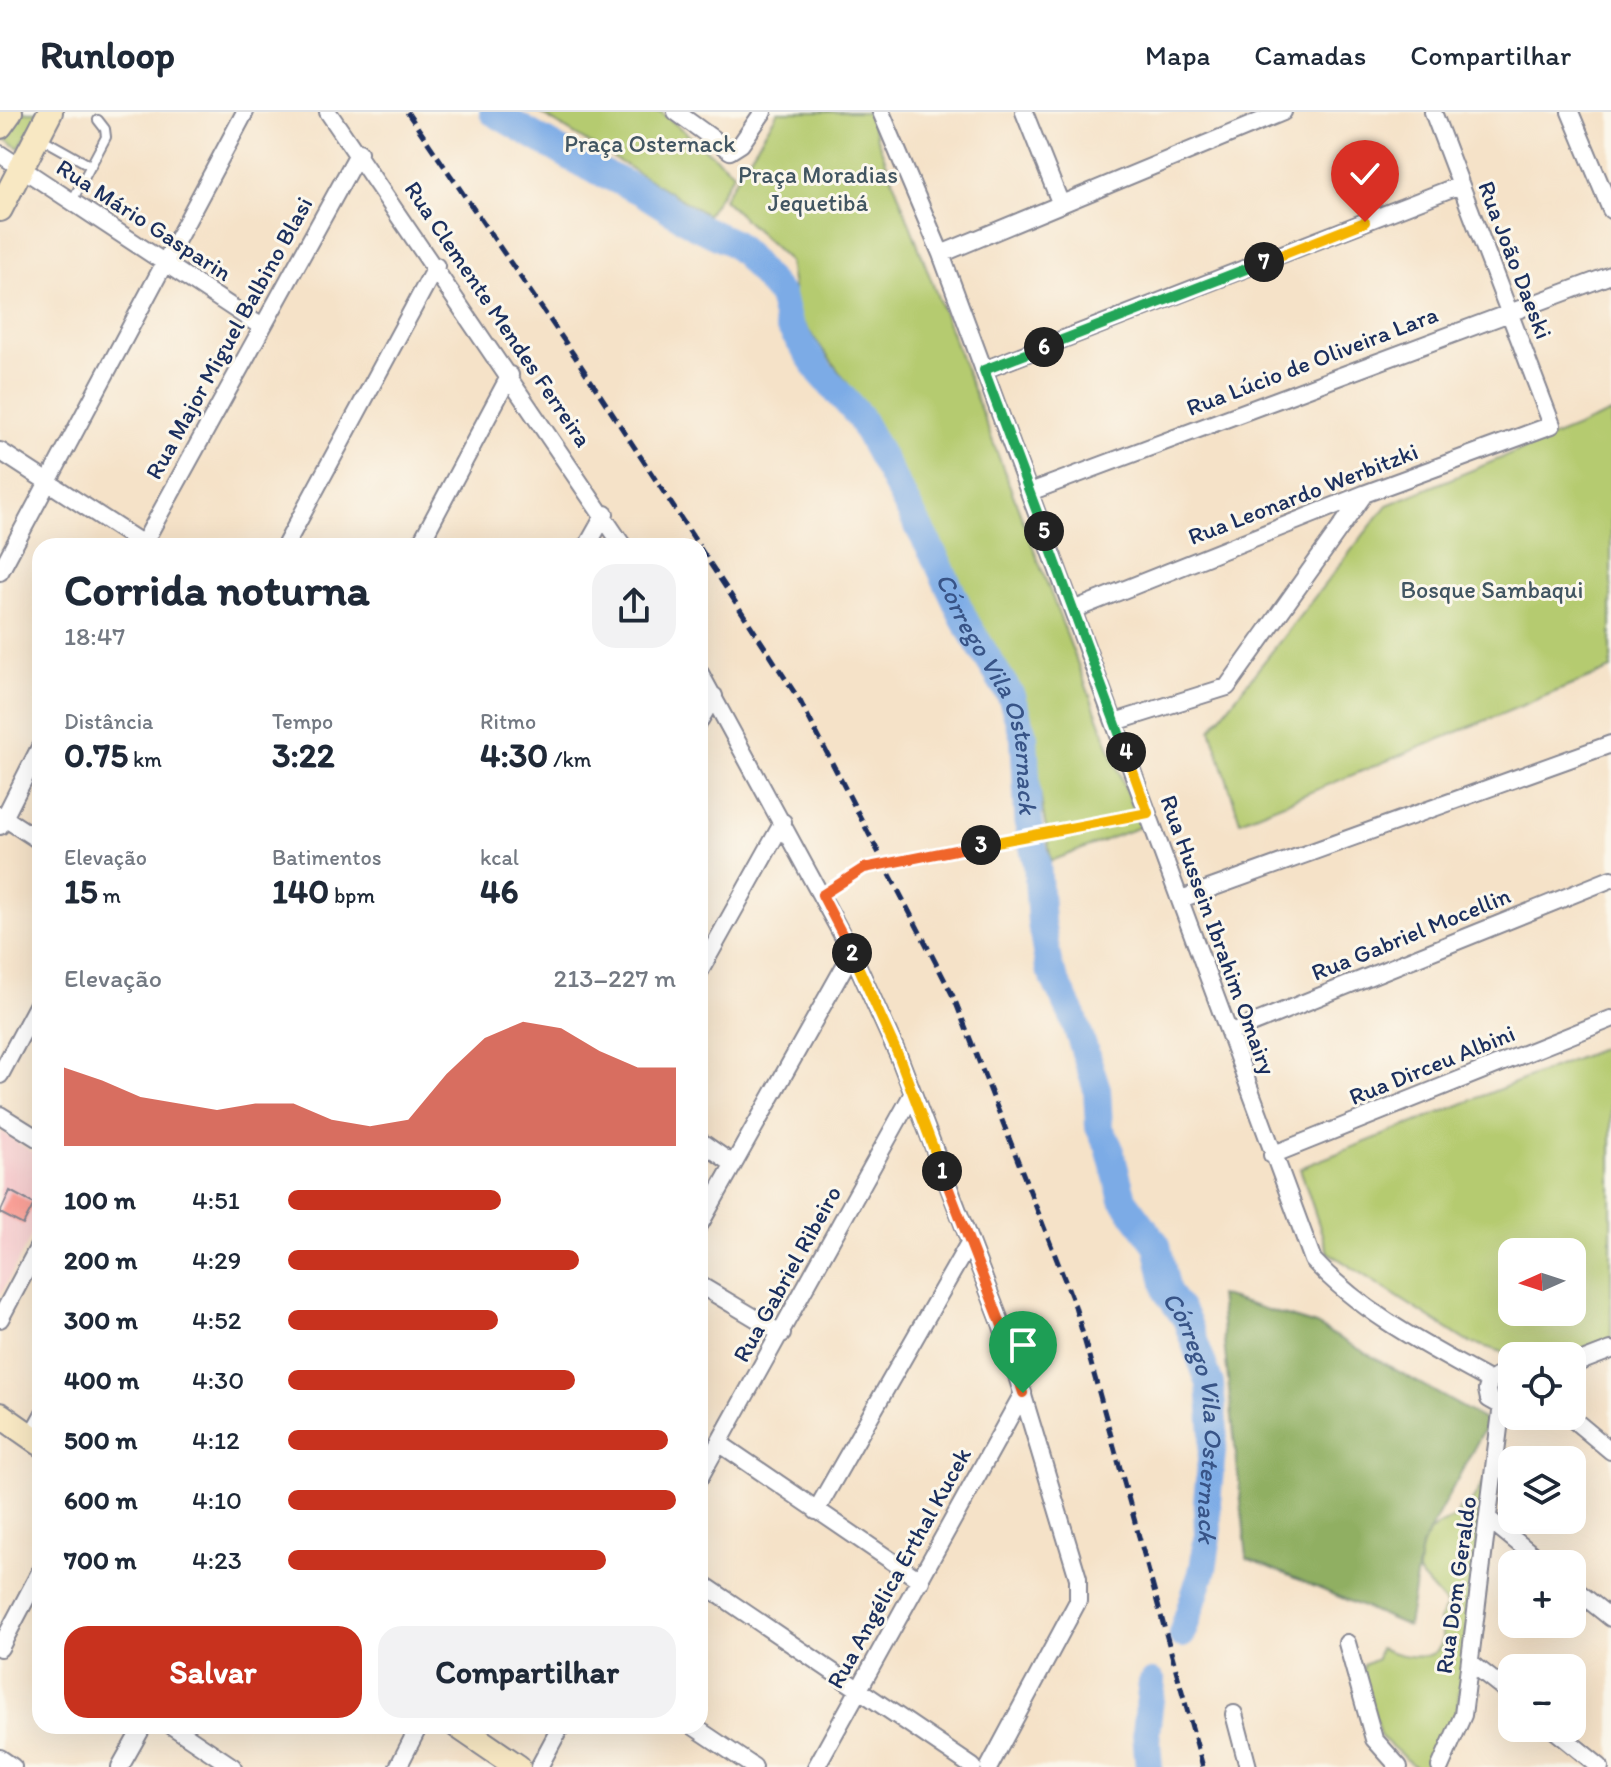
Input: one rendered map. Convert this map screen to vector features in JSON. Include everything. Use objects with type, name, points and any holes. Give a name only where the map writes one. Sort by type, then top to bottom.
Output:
[{"type":"main road","points":[[0,126],[10,112]]},
{"type":"main road","points":[[0,209],[50,112]]},
{"type":"main road","points":[[0,1415],[32,1438]]},
{"type":"main road","points":[[470,1734],[518,1767]]},
{"type":"street","points":[[0,572],[245,112]]},
{"type":"street","name":"Rua Clemente Mendes Ferreira","points":[[328,112],[359,152],[618,538]]},
{"type":"street","points":[[676,112],[730,151],[741,144],[763,112]]},
{"type":"street","name":"Rua Hussein Ibrahim Omairy","points":[[881,112],[941,254],[1313,1260],[1341,1290],[1405,1334],[1490,1381]]},
{"type":"street","points":[[1024,112],[1060,202]]},
{"type":"street","points":[[941,254],[1283,112]]},
{"type":"street","name":"Rua João Daeski","points":[[1433,112],[1552,425]]},
{"type":"street","points":[[1570,112],[1611,210]]},
{"type":"street","name":"Rua Major Miguel Balbino Blasi","points":[[147,538],[359,152]]},
{"type":"street","name":"Rua Mário Gasparin","points":[[0,154],[262,327]]},
{"type":"street","points":[[984,370],[1460,185]]},
{"type":"street","points":[[289,538],[436,266]]},
{"type":"street","name":"Rua Lúcio de Oliveira Lara","points":[[1030,492],[1611,275]]},
{"type":"street","points":[[423,538],[510,375]]},
{"type":"street","name":"Rua Leonardo Werbitzki","points":[[1073,610],[1364,494],[1552,425]]},
{"type":"street","points":[[0,451],[133,538]]},
{"type":"street","points":[[1115,722],[1227,687],[1364,494]]},
{"type":"street","points":[[592,538],[605,514]]},
{"type":"street","points":[[708,686],[852,953],[913,1093],[1002,1326],[1079,1589],[1078,1601],[989,1767]]},
{"type":"street","points":[[708,706],[714,696]]},
{"type":"street","points":[[1181,899],[1611,744]]},
{"type":"street","points":[[32,762],[1,819],[32,836]]},
{"type":"street","points":[[708,957],[783,822]]},
{"type":"street","name":"Rua Gabriel Mocellin","points":[[1229,1033],[1611,879]]},
{"type":"street","points":[[708,1209],[852,953]]},
{"type":"street","points":[[0,1075],[32,1015]]},
{"type":"street","name":"Rua Dirceu Albini","points":[[1272,1155],[1611,1019]]},
{"type":"street","name":"Rua Gabriel Ribeiro","points":[[708,1463],[913,1093]]},
{"type":"street","points":[[0,1115],[32,1135]]},
{"type":"street","points":[[708,1147],[733,1164]]},
{"type":"street","points":[[816,1511],[969,1243]]},
{"type":"street","points":[[0,1319],[32,1259]]},
{"type":"street","points":[[708,1290],[782,1334]]},
{"type":"street","points":[[1586,1360],[1611,1350]]},
{"type":"street","points":[[1498,1378],[1490,1381],[1487,1395],[1493,1403],[1498,1402]]},
{"type":"street","name":"Rua Angélica Erthal Kucek","points":[[816,1767],[1023,1393]]},
{"type":"street","name":"Rua Dom Geraldo","points":[[1440,1767],[1463,1715],[1503,1430]]},
{"type":"street","points":[[1586,1430],[1611,1451]]},
{"type":"street","points":[[719,1443],[921,1581]]},
{"type":"street","points":[[1490,1520],[1527,1550]]},
{"type":"street","points":[[0,1648],[32,1587]]},
{"type":"street","points":[[708,1587],[973,1767]]},
{"type":"street","points":[[1586,1598],[1611,1618]]},
{"type":"street","points":[[1347,1643],[1374,1739],[1399,1767]]},
{"type":"street","points":[[1470,1662],[1498,1684]]},
{"type":"street","points":[[1234,1714],[1248,1767]]},
{"type":"street","points":[[120,1767],[139,1734]]},
{"type":"street","points":[[184,1734],[233,1767]]},
{"type":"street","points":[[398,1767],[415,1734]]},
{"type":"street","points":[[539,1767],[557,1734]]},
{"type":"street","points":[[705,1734],[754,1767]]},
{"type":"street","points":[[1569,1742],[1600,1767]]},
{"type":"street","points":[[0,1758],[13,1767]]},
{"type":"lane","points":[[72,201],[106,137],[105,129],[98,120]]},
{"type":"lane","points":[[37,135],[91,166]]},
{"type":"path","points":[[822,895],[864,868],[884,862],[1148,813]]},
{"type":"shaded area","points":[[0,1131],[32,1152],[32,1234],[0,1296]]},
{"type":"green space","points":[[23,112],[40,112],[19,148],[5,139]]},
{"type":"green space","name":"Praça Osternack","points":[[538,112],[661,112],[734,173],[707,215]]},
{"type":"green space","name":"Praça Moradias Jequetibá","points":[[778,112],[867,112],[1140,827],[1051,861],[1027,710],[970,612],[871,415],[797,315],[789,261],[723,199]]},
{"type":"green space","name":"Bosque Sambaqui","points":[[1611,413],[1611,669],[1240,821],[1211,729],[1387,505]]},
{"type":"green space","points":[[1611,1045],[1611,1340],[1586,1348],[1586,1342],[1498,1342],[1498,1351],[1466,1341],[1328,1252],[1300,1168]]},
{"type":"green space","points":[[1219,1295],[1316,1325],[1488,1422],[1421,1547],[1408,1626],[1247,1558]]},
{"type":"green space","points":[[1486,1478],[1457,1711],[1431,1767],[1415,1767],[1380,1736],[1363,1672],[1364,1665],[1377,1659],[1380,1648],[1402,1655],[1425,1656],[1434,1653],[1440,1646],[1439,1621],[1447,1606],[1418,1573],[1422,1544],[1431,1531],[1457,1518],[1459,1509],[1469,1506]]},
{"type":"building","points":[[10,1191],[32,1203],[23,1225],[0,1213]]},
{"type":"waterway","name":"Córrego Vila Osternack","points":[[493,112],[581,163],[640,191],[696,226],[733,243],[746,255],[781,296],[788,324],[820,372],[859,416],[938,563],[966,623],[1011,696],[1024,737],[1029,831],[1037,863],[1041,923],[1049,968],[1073,1016],[1097,1089],[1099,1127],[1109,1147],[1123,1199],[1157,1245],[1167,1292],[1186,1319],[1210,1384],[1214,1432],[1207,1501],[1208,1535],[1203,1569],[1182,1634]]},
{"type":"waterway","name":"Córrego Vila Osternack","points":[[1149,1767],[1146,1732],[1152,1683]]},
{"type":"railway","points":[[407,112],[574,355],[694,538]]},
{"type":"railway","points":[[708,560],[800,701],[954,998],[1075,1306],[1203,1767]]},
{"type":"route","points":[[1023,1393],[1002,1326],[899,1057],[822,895],[864,868],[884,862],[1148,813],[984,370],[1365,222]]}]
